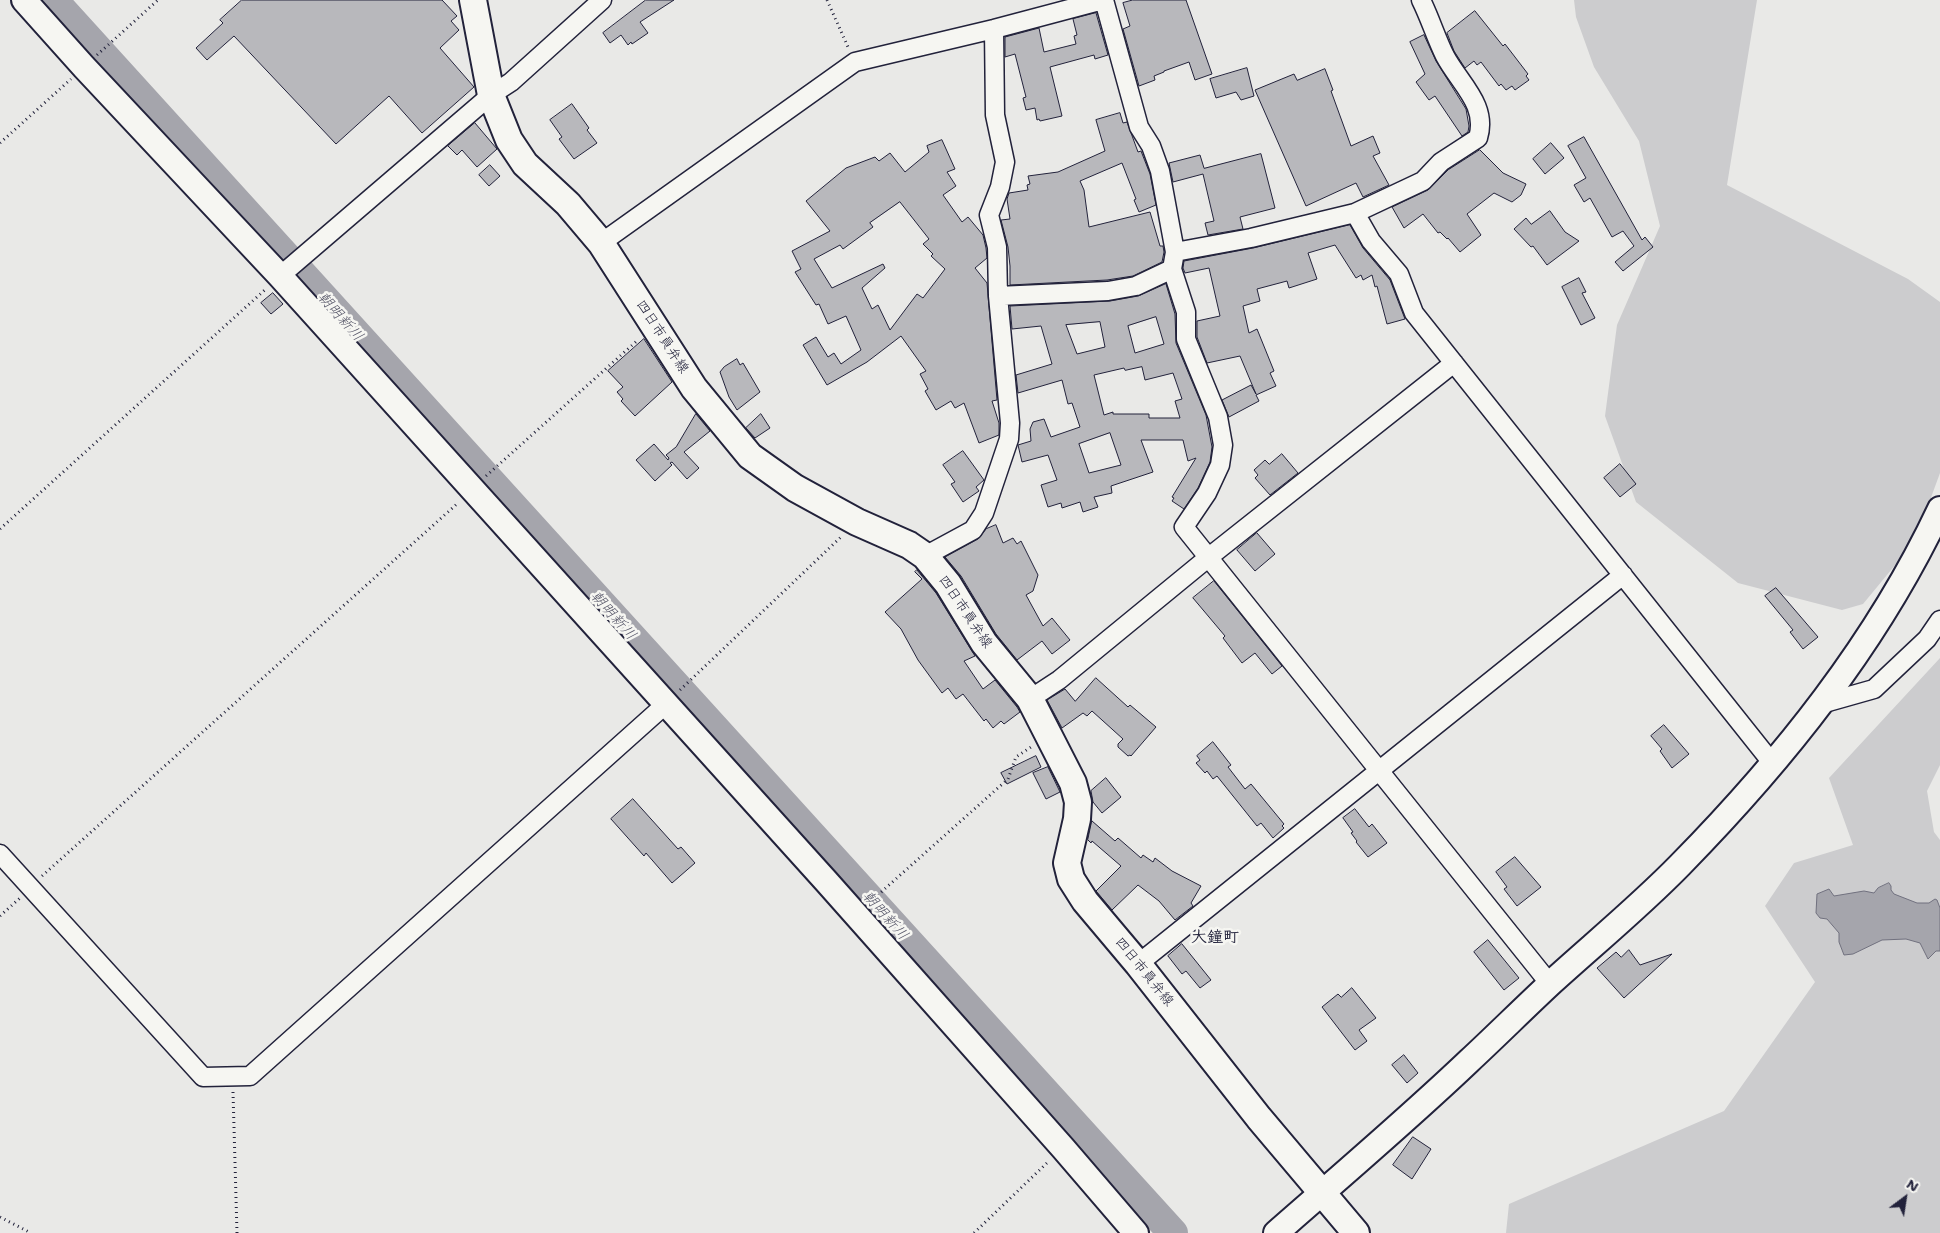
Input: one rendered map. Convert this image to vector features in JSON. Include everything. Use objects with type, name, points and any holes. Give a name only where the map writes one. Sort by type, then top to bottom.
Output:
[{"type":"main road","name":"四日市員弁線","points":[[473,0],[491,95],[509,140],[525,164],[568,204],[601,243],[694,388],[750,456],[795,488],[857,522],[909,545],[925,556],[948,584],[984,643],[1030,700],[1073,782],[1078,802],[1077,819],[1067,863],[1071,879],[1085,901],[1138,964],[1259,1118],[1356,1233]]},
{"type":"street","points":[[24,0],[84,67],[289,269],[471,490],[666,704],[1063,1148],[1136,1233]]},
{"type":"street","points":[[289,269],[491,95],[511,82],[602,0]]},
{"type":"street","points":[[601,243],[855,62],[994,29],[1103,0],[1139,127],[1151,146],[1160,171],[1173,261],[1186,312],[1186,339],[1218,417],[1222,445],[1220,465],[1207,493],[1184,527],[1550,984]]},
{"type":"street","points":[[998,296],[1108,291],[1136,286],[1173,261],[1251,238],[1354,213],[1423,181],[1441,162],[1478,138],[1482,125],[1475,101],[1446,56],[1421,0]]},
{"type":"street","points":[[925,556],[973,530],[984,513],[1009,439],[1010,422],[998,296],[997,247],[988,215],[1000,187],[1005,162],[995,115],[994,29]]},
{"type":"street","points":[[1354,213],[1371,241],[1399,274],[1414,313],[1773,764]]},
{"type":"street","points":[[1030,700],[1059,680],[1209,557],[1454,362]]},
{"type":"street","points":[[1276,1233],[1468,1063],[1550,984],[1679,866],[1773,764],[1821,704],[1881,617],[1925,540],[1940,509]]},
{"type":"street","points":[[1138,964],[1623,575]]},
{"type":"street","points":[[1821,704],[1874,688],[1927,639],[1940,620]]},
{"type":"street","points":[[0,854],[203,1077],[250,1076],[666,704]]},
{"type":"path","points":[[105,48],[158,0]]},
{"type":"path","points":[[827,0],[855,62]]},
{"type":"path","points":[[0,143],[84,67]]},
{"type":"path","points":[[0,529],[289,269]]},
{"type":"path","points":[[492,470],[654,326]]},
{"type":"path","points":[[0,916],[471,490]]},
{"type":"path","points":[[686,685],[857,522]]},
{"type":"path","points":[[877,895],[1008,779],[1016,756],[1048,736]]},
{"type":"path","points":[[232,1076],[237,1233]]},
{"type":"path","points":[[974,1233],[1063,1148]]},
{"type":"path","points":[[0,1217],[31,1233]]},
{"type":"shaded area","points":[[1574,0],[1757,0],[1727,185],[1908,279],[1940,302],[1940,473],[1915,541],[1863,604],[1842,610],[1738,583],[1636,502],[1605,416],[1617,325],[1660,226],[1639,141],[1594,67],[1576,17]]},
{"type":"shaded area","points":[[1940,658],[1940,765],[1927,791],[1934,832],[1940,840],[1940,1233],[1506,1233],[1509,1204],[1724,1111],[1815,982],[1765,906],[1794,863],[1853,845],[1829,778]]},
{"type":"shaded area","points":[[1889,883],[1894,894],[1917,903],[1929,903],[1935,899],[1937,900],[1940,908],[1940,951],[1936,951],[1928,959],[1920,943],[1906,939],[1882,940],[1853,954],[1844,955],[1839,942],[1839,933],[1827,919],[1820,918],[1816,913],[1817,894],[1829,889],[1834,896],[1864,891],[1874,893],[1878,888]]},
{"type":"building","points":[[242,0],[442,0],[457,16],[451,21],[459,30],[440,48],[474,87],[422,133],[389,96],[336,144],[234,36],[207,60],[196,48],[223,23],[220,20]]},
{"type":"building","points":[[646,0],[674,0],[640,22],[648,33],[632,44],[631,42],[628,45],[621,35],[610,43],[603,33]]},
{"type":"building","points":[[1133,0],[1186,0],[1212,74],[1195,80],[1189,62],[1164,71],[1154,76],[1155,80],[1139,86],[1123,29],[1130,26],[1123,3]]},
{"type":"building","points":[[1475,11],[1503,46],[1505,44],[1528,74],[1526,76],[1529,80],[1515,90],[1512,86],[1506,90],[1501,84],[1499,86],[1481,62],[1477,65],[1474,61],[1465,68],[1454,51],[1447,33]]},
{"type":"building","points":[[1096,13],[1108,55],[1095,59],[1094,55],[1050,67],[1062,116],[1037,120],[1035,108],[1026,110],[1023,98],[1026,97],[1015,54],[1005,57],[1005,37],[1039,28],[1044,52],[1076,44],[1074,36],[1077,35],[1073,19]]},
{"type":"building","points":[[1424,35],[1436,61],[1466,109],[1469,126],[1468,132],[1462,136],[1435,96],[1429,100],[1416,82],[1425,74],[1410,42]]},
{"type":"building","points":[[1247,68],[1254,96],[1241,100],[1236,92],[1216,98],[1210,79]]},
{"type":"building","points":[[1325,69],[1351,146],[1373,136],[1380,153],[1373,156],[1389,185],[1363,197],[1356,183],[1306,206],[1255,90],[1294,74],[1297,80]]},
{"type":"building","points":[[572,104],[597,143],[574,159],[559,139],[562,137],[550,120]]},
{"type":"building","points":[[1120,113],[1123,123],[1127,122],[1138,152],[1141,151],[1150,174],[1156,205],[1139,212],[1122,163],[1080,181],[1084,190],[1089,227],[1150,212],[1160,246],[1163,246],[1162,262],[1133,276],[1107,280],[1010,285],[1008,247],[1001,220],[1010,219],[1007,199],[1009,193],[1028,190],[1027,185],[1030,184],[1028,176],[1058,172],[1105,151],[1096,120]]},
{"type":"building","points":[[475,123],[497,149],[477,167],[462,150],[457,155],[448,146]]},
{"type":"building","points":[[1584,137],[1642,240],[1645,237],[1653,247],[1623,271],[1615,262],[1634,246],[1623,231],[1612,237],[1590,198],[1584,202],[1574,185],[1586,178],[1568,146]]},
{"type":"building","points":[[942,140],[955,169],[947,172],[956,186],[943,195],[962,222],[968,217],[983,235],[986,248],[987,258],[975,268],[987,283],[997,400],[992,401],[999,423],[999,435],[979,443],[964,403],[955,408],[951,401],[936,410],[925,391],[928,389],[920,374],[926,371],[901,336],[867,362],[827,385],[803,345],[816,337],[828,357],[834,353],[841,364],[861,350],[846,316],[828,324],[819,304],[816,305],[795,272],[801,269],[792,251],[830,231],[806,201],[846,168],[875,157],[879,161],[890,153],[905,172],[929,152],[927,146]],"holes":[[[900,202],[929,239],[923,244],[933,254],[931,256],[945,269],[923,298],[917,294],[890,330],[878,305],[872,309],[862,288],[885,268],[883,264],[832,288],[814,259],[840,245],[843,249],[873,227],[870,223]]]},
{"type":"building","points":[[1551,143],[1564,158],[1545,174],[1533,159]]},
{"type":"building","points":[[1480,150],[1503,173],[1526,184],[1521,195],[1512,202],[1494,193],[1467,214],[1481,235],[1460,252],[1448,238],[1440,232],[1438,233],[1423,214],[1404,228],[1392,207],[1428,190],[1448,170]]},
{"type":"building","points":[[1261,154],[1275,208],[1240,217],[1243,229],[1208,235],[1205,223],[1214,221],[1203,174],[1173,182],[1169,163],[1200,155],[1204,168]]},
{"type":"building","points":[[490,165],[500,176],[489,186],[479,175]]},
{"type":"building","points":[[1550,211],[1565,232],[1579,241],[1547,265],[1533,246],[1531,247],[1514,229],[1526,218],[1531,224]]},
{"type":"building","points":[[1350,225],[1363,248],[1390,280],[1405,319],[1387,324],[1377,286],[1375,287],[1372,275],[1363,280],[1361,275],[1356,278],[1335,245],[1308,253],[1317,279],[1289,288],[1287,281],[1257,289],[1260,301],[1243,306],[1249,333],[1257,329],[1274,371],[1270,373],[1276,386],[1256,395],[1259,401],[1229,417],[1222,400],[1251,385],[1256,394],[1240,356],[1207,363],[1197,337],[1197,321],[1220,316],[1209,268],[1185,273],[1183,268],[1184,261],[1253,248]]},
{"type":"building","points":[[1579,278],[1586,292],[1582,293],[1595,318],[1581,325],[1562,287]]},
{"type":"building","points":[[1166,284],[1175,314],[1176,343],[1206,415],[1212,447],[1210,462],[1198,488],[1184,509],[1172,501],[1174,498],[1172,497],[1196,458],[1188,461],[1183,440],[1141,440],[1153,472],[1111,486],[1112,493],[1094,497],[1098,507],[1083,512],[1080,502],[1062,508],[1061,503],[1048,507],[1041,485],[1057,480],[1048,455],[1022,462],[1018,445],[1031,441],[1030,429],[1033,422],[1044,419],[1051,437],[1080,427],[1072,403],[1068,404],[1062,380],[1018,393],[1016,375],[1052,364],[1041,326],[1012,329],[1010,306],[1110,301],[1138,296]],"holes":[[[1156,317],[1164,344],[1135,353],[1128,326]],[[1100,322],[1105,347],[1077,354],[1066,325]],[[1142,367],[1145,380],[1173,373],[1182,399],[1175,401],[1180,418],[1149,418],[1149,414],[1113,414],[1113,412],[1104,415],[1094,375],[1124,368],[1125,370]],[[1110,433],[1121,465],[1089,473],[1079,444]]]},
{"type":"building","points":[[273,293],[283,304],[271,314],[261,303]]},
{"type":"building","points":[[644,339],[672,382],[635,416],[621,401],[623,399],[617,392],[623,387],[608,371]]},
{"type":"building","points":[[737,359],[740,365],[743,363],[760,392],[737,410],[729,397],[720,372],[724,367]]},
{"type":"building","points":[[696,414],[710,431],[684,452],[699,468],[687,479],[672,462],[670,463],[672,465],[655,481],[636,460],[654,444],[668,460],[669,458],[666,455],[676,447]]},
{"type":"building","points":[[761,414],[770,428],[755,438],[746,428]]},
{"type":"building","points":[[963,451],[984,480],[976,487],[979,491],[963,502],[951,484],[955,482],[943,465]]},
{"type":"building","points":[[1282,454],[1298,473],[1270,495],[1255,478],[1258,475],[1254,470],[1265,460],[1269,464]]},
{"type":"building","points":[[1620,464],[1636,484],[1620,497],[1604,478]]},
{"type":"building","points":[[996,525],[1003,543],[1013,538],[1017,544],[1021,541],[1038,575],[1033,591],[1026,595],[1043,626],[1052,618],[1070,640],[1052,654],[1042,641],[1017,660],[996,634],[961,576],[945,557],[978,539],[986,529]]},
{"type":"building","points":[[1257,533],[1275,554],[1255,571],[1237,550]]},
{"type":"building","points":[[917,570],[936,593],[975,656],[964,661],[983,689],[995,680],[1020,712],[1004,724],[1001,721],[993,728],[986,719],[984,721],[963,694],[956,699],[948,688],[942,693],[918,660],[901,629],[885,612],[922,579],[915,572]]},
{"type":"building","points":[[1214,581],[1282,666],[1272,674],[1255,653],[1242,663],[1223,638],[1225,636],[1193,598]]},
{"type":"building","points":[[1776,588],[1818,637],[1803,649],[1790,632],[1793,630],[1765,596]]},
{"type":"building","points":[[1096,678],[1128,707],[1130,705],[1156,727],[1131,756],[1128,756],[1118,747],[1118,744],[1123,739],[1092,711],[1087,716],[1083,713],[1062,728],[1047,700],[1065,689],[1075,701]]},
{"type":"building","points":[[1664,725],[1689,754],[1672,768],[1660,751],[1662,749],[1651,736]]},
{"type":"building","points":[[1213,742],[1231,765],[1228,767],[1245,789],[1251,784],[1284,824],[1282,826],[1284,828],[1273,838],[1261,823],[1257,826],[1217,776],[1213,779],[1207,771],[1205,773],[1196,763],[1200,760],[1197,756]]},
{"type":"building","points":[[1036,756],[1041,767],[1007,784],[1001,773]]},
{"type":"building","points":[[1048,767],[1060,792],[1046,799],[1033,773]]},
{"type":"building","points":[[1106,778],[1121,797],[1102,813],[1093,802],[1091,791]]},
{"type":"building","points":[[633,799],[678,849],[681,847],[695,863],[672,883],[646,853],[644,856],[611,819]]},
{"type":"building","points":[[1355,809],[1369,827],[1372,824],[1387,843],[1368,857],[1356,842],[1351,833],[1353,832],[1343,818]]},
{"type":"building","points":[[1092,821],[1115,841],[1118,838],[1141,858],[1143,855],[1153,862],[1155,858],[1172,871],[1201,886],[1191,903],[1193,906],[1175,920],[1159,901],[1138,885],[1112,910],[1096,891],[1121,866],[1092,841],[1091,843],[1088,840]]},
{"type":"building","points":[[1515,857],[1541,887],[1517,906],[1504,889],[1507,887],[1496,872]]},
{"type":"building","points":[[1488,940],[1519,978],[1504,990],[1474,952]]},
{"type":"building","points":[[1182,944],[1211,980],[1200,988],[1186,971],[1182,974],[1168,956]]},
{"type":"building","points":[[1629,950],[1640,965],[1672,954],[1624,998],[1597,968],[1616,952],[1621,957]]},
{"type":"building","points":[[1352,988],[1376,1018],[1359,1030],[1367,1041],[1355,1050],[1322,1007],[1338,994],[1341,997]]},
{"type":"building","points":[[1404,1055],[1418,1073],[1407,1083],[1392,1065]]},
{"type":"building","points":[[1413,1137],[1431,1149],[1412,1179],[1393,1165]]},
{"type":"waterway","name":"朝明新川","points":[[53,0],[1173,1233]]},
{"type":"district","name":"大鐘町","points":[[1215,938]]}]
